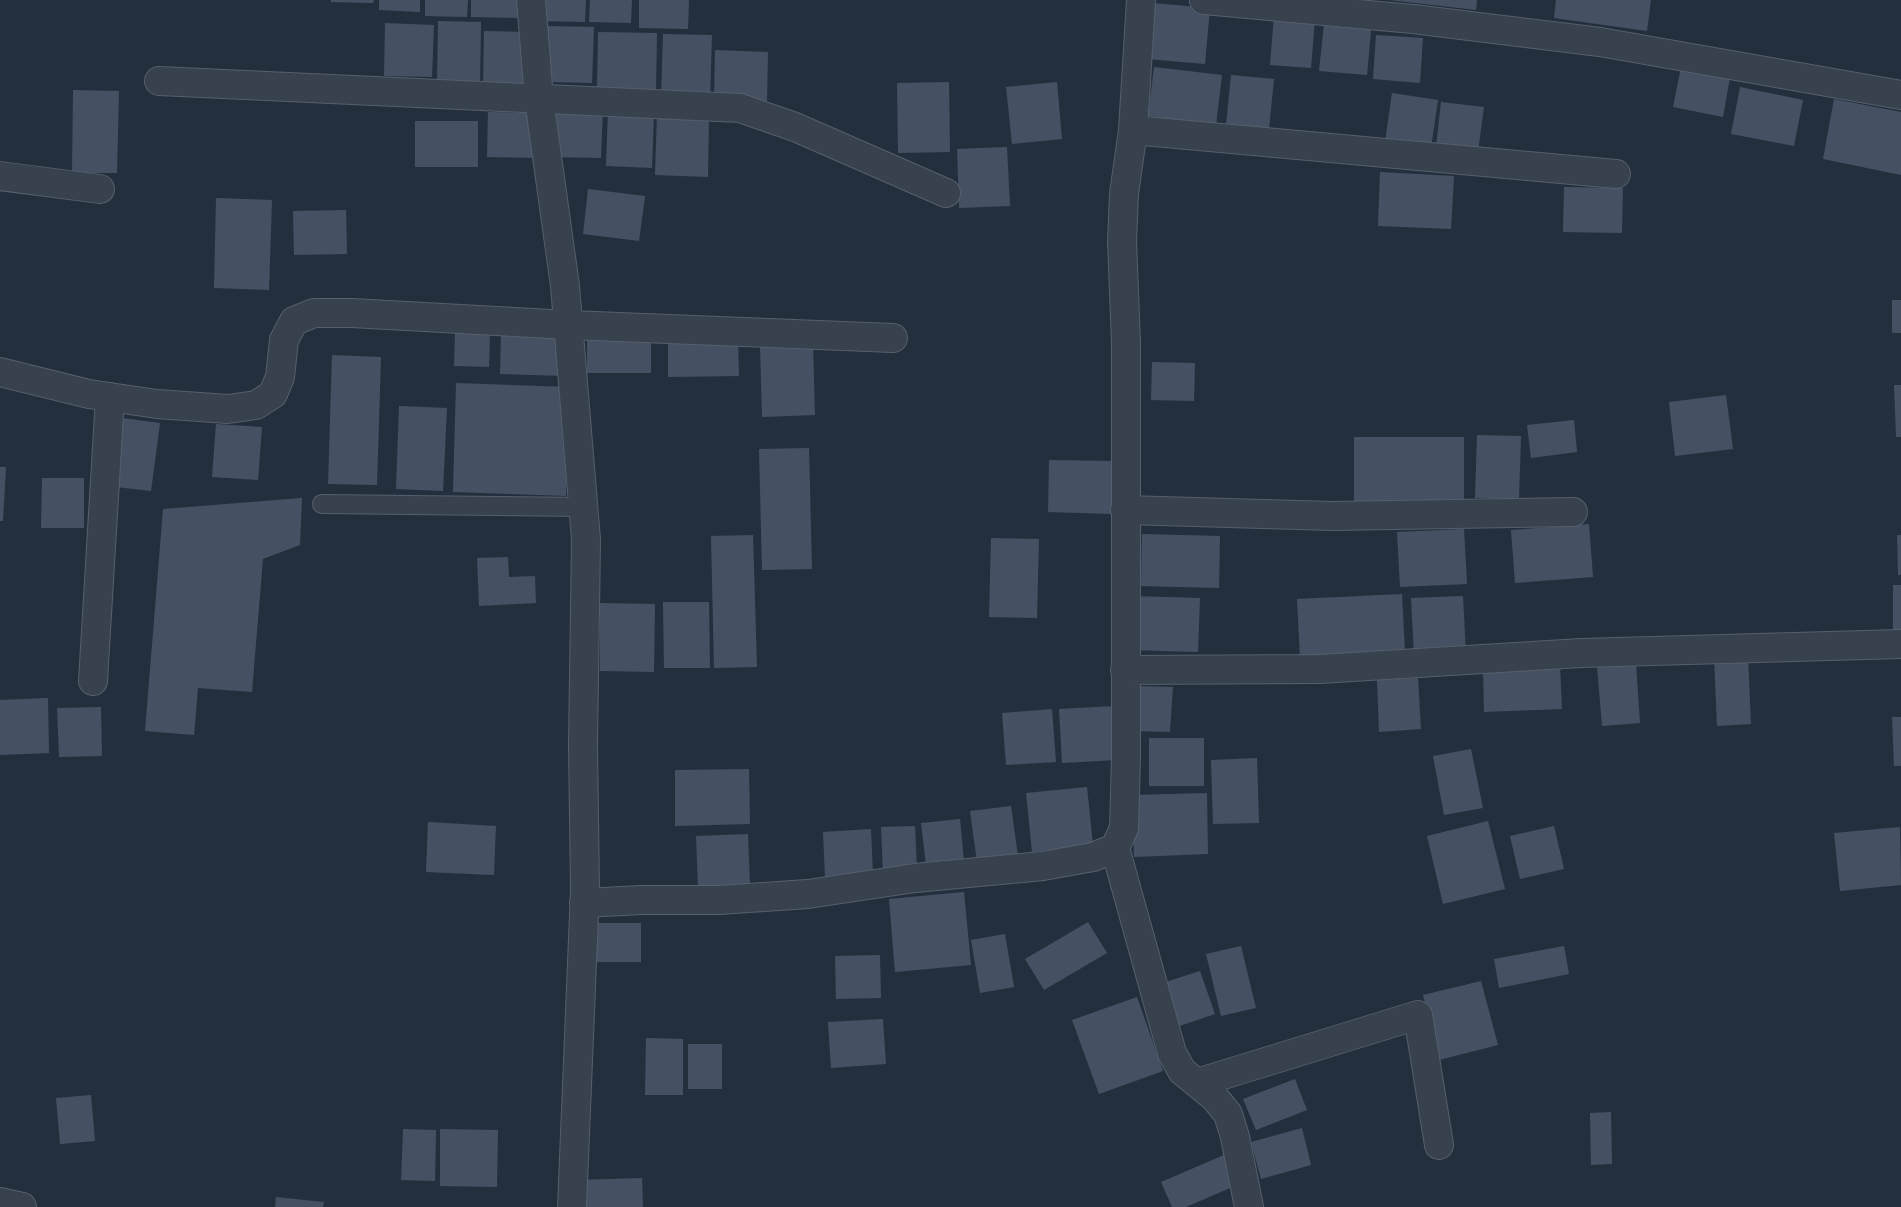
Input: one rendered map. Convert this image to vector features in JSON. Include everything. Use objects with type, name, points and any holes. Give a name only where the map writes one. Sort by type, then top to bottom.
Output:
[{"type":"street","points":[[531,0],[538,99],[569,325],[586,540],[583,745],[584,903],[572,1207]]},
{"type":"street","points":[[1141,0],[1133,130],[1124,194],[1122,241],[1126,344],[1126,758],[1124,828],[1115,848],[1172,1053],[1182,1071],[1215,1098],[1228,1114],[1236,1137],[1249,1207]]},
{"type":"street","points":[[1204,0],[1413,19],[1592,41],[1901,95]]},
{"type":"street","points":[[159,81],[740,108],[794,127],[946,193]]},
{"type":"street","points":[[1133,130],[1616,174]]},
{"type":"street","points":[[0,176],[100,189]]},
{"type":"street","points":[[0,372],[89,394],[158,404],[228,409],[256,405],[273,394],[280,377],[284,340],[294,321],[314,313],[352,313],[569,325],[892,338]]},
{"type":"street","points":[[93,681],[110,397]]},
{"type":"street","points":[[1125,510],[1333,516],[1573,512]]},
{"type":"street","points":[[1125,670],[1320,669],[1581,653],[1901,644]]},
{"type":"street","points":[[584,903],[641,900],[719,900],[808,894],[915,878],[1043,866],[1092,857],[1115,848]]},
{"type":"street","points":[[1197,1083],[1418,1015],[1439,1145]]},
{"type":"street","points":[[0,1202],[22,1207]]},
{"type":"lane","points":[[322,504],[583,507]]},
{"type":"building","points":[[331,0],[374,0],[373,3],[331,2]]},
{"type":"building","points":[[379,0],[420,0],[420,12],[379,10]]},
{"type":"building","points":[[425,0],[468,0],[467,17],[425,16]]},
{"type":"building","points":[[471,0],[521,0],[520,18],[471,17]]},
{"type":"building","points":[[539,0],[586,0],[585,22],[538,21]]},
{"type":"building","points":[[590,0],[632,0],[631,23],[589,22]]},
{"type":"building","points":[[639,0],[689,0],[688,29],[639,28]]},
{"type":"building","points":[[1389,0],[1477,0],[1476,10]]},
{"type":"building","points":[[1556,0],[1651,0],[1647,31],[1554,18]]},
{"type":"building","points":[[1152,3],[1210,8],[1205,64],[1147,59]]},
{"type":"building","points":[[1274,15],[1315,18],[1311,68],[1270,65]]},
{"type":"building","points":[[1325,15],[1372,20],[1367,75],[1319,71]]},
{"type":"building","points":[[438,21],[481,22],[480,86],[437,85]]},
{"type":"building","points":[[385,23],[434,25],[432,77],[384,76]]},
{"type":"building","points":[[546,26],[594,27],[592,83],[545,82]]},
{"type":"building","points":[[484,31],[527,32],[525,87],[483,86]]},
{"type":"building","points":[[598,32],[657,33],[656,90],[597,88]]},
{"type":"building","points":[[663,34],[712,35],[710,102],[661,100]]},
{"type":"building","points":[[1376,35],[1423,38],[1420,83],[1373,79]]},
{"type":"building","points":[[715,50],[768,52],[767,101],[714,99]]},
{"type":"building","points":[[1154,67],[1222,75],[1216,125],[1148,116]]},
{"type":"building","points":[[1681,67],[1730,77],[1723,117],[1673,107]]},
{"type":"building","points":[[1231,75],[1274,79],[1269,129],[1226,125]]},
{"type":"building","points":[[949,82],[950,152],[898,153],[897,83]]},
{"type":"building","points":[[1057,82],[1062,139],[1012,144],[1006,87]]},
{"type":"building","points":[[1740,87],[1803,100],[1794,146],[1731,134]]},
{"type":"building","points":[[73,90],[119,91],[117,173],[72,173]]},
{"type":"building","points":[[1392,93],[1438,100],[1431,148],[1385,142]]},
{"type":"building","points":[[1834,99],[1901,112],[1901,175],[1823,159]]},
{"type":"building","points":[[1441,102],[1484,107],[1478,152],[1436,147]]},
{"type":"building","points":[[550,106],[603,108],[601,158],[549,157]]},
{"type":"building","points":[[608,111],[654,112],[652,168],[606,166]]},
{"type":"building","points":[[488,112],[538,113],[537,158],[487,157]]},
{"type":"building","points":[[657,114],[709,115],[708,177],[655,175]]},
{"type":"building","points":[[415,121],[478,121],[478,167],[415,167]]},
{"type":"building","points":[[1007,147],[1010,206],[959,208],[957,149]]},
{"type":"building","points":[[1380,172],[1454,176],[1451,229],[1378,226]]},
{"type":"building","points":[[1564,187],[1623,188],[1622,233],[1563,232]]},
{"type":"building","points":[[588,189],[645,196],[639,241],[583,234]]},
{"type":"building","points":[[216,198],[272,200],[269,290],[214,288]]},
{"type":"building","points":[[346,210],[347,254],[294,255],[293,211]]},
{"type":"building","points":[[1892,300],[1901,300],[1901,333],[1892,333]]},
{"type":"building","points":[[455,332],[490,334],[489,367],[454,366]]},
{"type":"building","points":[[501,334],[565,336],[564,376],[500,374]]},
{"type":"building","points":[[587,335],[651,336],[651,373],[587,373]]},
{"type":"building","points":[[738,337],[739,376],[668,377],[668,338]]},
{"type":"building","points":[[813,345],[815,415],[762,417],[760,347]]},
{"type":"building","points":[[332,355],[381,357],[377,485],[328,484]]},
{"type":"building","points":[[1152,362],[1195,363],[1194,401],[1151,400]]},
{"type":"building","points":[[456,383],[569,387],[566,496],[453,492]]},
{"type":"building","points":[[1894,385],[1901,385],[1901,437],[1896,437]]},
{"type":"building","points":[[1726,395],[1733,449],[1675,456],[1669,402]]},
{"type":"building","points":[[399,406],[447,408],[443,491],[396,489]]},
{"type":"building","points":[[115,417],[160,423],[151,491],[107,486]]},
{"type":"building","points":[[1574,420],[1577,452],[1531,458],[1527,425]]},
{"type":"building","points":[[216,424],[262,427],[258,480],[212,477]]},
{"type":"building","points":[[1477,435],[1521,436],[1519,499],[1475,498]]},
{"type":"building","points":[[1354,437],[1464,437],[1464,501],[1354,502]]},
{"type":"building","points":[[809,448],[812,569],[762,570],[759,449]]},
{"type":"building","points":[[1049,460],[1113,461],[1112,514],[1048,512]]},
{"type":"building","points":[[0,467],[6,467],[3,521],[0,521]]},
{"type":"building","points":[[42,478],[84,478],[84,528],[41,528]]},
{"type":"building","points":[[302,498],[300,545],[263,559],[252,692],[198,688],[194,735],[145,731],[163,509]]},
{"type":"building","points":[[1589,524],[1593,577],[1515,583],[1511,530]]},
{"type":"building","points":[[1464,529],[1467,584],[1400,587],[1397,532]]},
{"type":"building","points":[[1142,534],[1220,536],[1219,588],[1141,586]]},
{"type":"building","points":[[753,535],[757,667],[714,668],[711,536]]},
{"type":"building","points":[[1897,535],[1901,535],[1901,575],[1898,575]]},
{"type":"building","points":[[991,538],[1039,539],[1037,618],[989,617]]},
{"type":"building","points":[[508,557],[509,577],[535,576],[536,603],[479,606],[477,558]]},
{"type":"building","points":[[1893,585],[1901,585],[1901,632],[1893,633]]},
{"type":"building","points":[[1402,594],[1405,652],[1300,658],[1297,599]]},
{"type":"building","points":[[1129,596],[1200,598],[1198,652],[1128,650]]},
{"type":"building","points":[[1463,596],[1466,654],[1414,655],[1411,598]]},
{"type":"building","points":[[663,602],[709,602],[710,668],[664,668]]},
{"type":"building","points":[[600,603],[655,604],[654,672],[600,671]]},
{"type":"building","points":[[1748,656],[1751,724],[1717,726],[1714,657]]},
{"type":"building","points":[[1636,663],[1640,723],[1602,726],[1597,666]]},
{"type":"building","points":[[1560,665],[1562,709],[1484,712],[1483,668]]},
{"type":"building","points":[[1418,678],[1421,729],[1379,732],[1377,680]]},
{"type":"building","points":[[1136,686],[1173,687],[1170,732],[1134,731]]},
{"type":"building","points":[[48,698],[49,753],[0,755],[0,700]]},
{"type":"building","points":[[1114,706],[1117,760],[1062,763],[1059,709]]},
{"type":"building","points":[[101,707],[102,756],[59,757],[57,708]]},
{"type":"building","points":[[1052,709],[1056,762],[1006,765],[1002,713]]},
{"type":"building","points":[[1892,717],[1901,717],[1901,766],[1894,766]]},
{"type":"building","points":[[1149,738],[1204,738],[1204,786],[1149,786]]},
{"type":"building","points":[[1471,749],[1483,808],[1444,815],[1433,756]]},
{"type":"building","points":[[1257,758],[1259,823],[1213,824],[1211,760]]},
{"type":"building","points":[[749,769],[750,824],[675,826],[675,770]]},
{"type":"building","points":[[1087,787],[1093,845],[1032,852],[1026,793]]},
{"type":"building","points":[[1207,793],[1208,854],[1134,857],[1132,795]]},
{"type":"building","points":[[1011,806],[1018,856],[977,862],[970,811]]},
{"type":"building","points":[[960,819],[964,862],[926,865],[921,823]]},
{"type":"building","points":[[1488,821],[1505,889],[1443,904],[1427,836]]},
{"type":"building","points":[[428,822],[496,826],[494,875],[426,872]]},
{"type":"building","points":[[915,826],[917,870],[883,872],[881,827]]},
{"type":"building","points":[[1554,826],[1564,869],[1520,879],[1510,836]]},
{"type":"building","points":[[1900,827],[1901,885],[1840,891],[1834,833]]},
{"type":"building","points":[[871,829],[873,875],[825,878],[823,832]]},
{"type":"building","points":[[748,834],[750,886],[698,888],[696,836]]},
{"type":"building","points":[[964,892],[971,965],[895,972],[889,899]]},
{"type":"building","points":[[1088,922],[1107,953],[1044,990],[1025,959]]},
{"type":"building","points":[[592,923],[641,923],[641,962],[593,962]]},
{"type":"building","points":[[1005,934],[1014,987],[980,993],[971,940]]},
{"type":"building","points":[[1241,946],[1256,1008],[1221,1016],[1206,954]]},
{"type":"building","points":[[1564,946],[1569,974],[1499,988],[1494,959]]},
{"type":"building","points":[[880,955],[881,998],[836,999],[835,956]]},
{"type":"building","points":[[1200,971],[1215,1014],[1171,1029],[1156,985]]},
{"type":"building","points":[[1481,981],[1498,1045],[1439,1060],[1423,995]]},
{"type":"building","points":[[1137,997],[1163,1071],[1099,1094],[1072,1020]]},
{"type":"building","points":[[883,1019],[886,1064],[831,1068],[828,1022]]},
{"type":"building","points":[[646,1038],[683,1039],[683,1095],[645,1095]]},
{"type":"building","points":[[688,1044],[722,1044],[722,1089],[688,1089]]},
{"type":"building","points":[[1295,1079],[1307,1110],[1256,1130],[1243,1099]]},
{"type":"building","points":[[91,1095],[95,1141],[60,1144],[56,1098]]},
{"type":"building","points":[[1611,1112],[1612,1164],[1591,1165],[1590,1113]]},
{"type":"building","points":[[1302,1128],[1311,1165],[1261,1179],[1251,1142]]},
{"type":"building","points":[[403,1129],[436,1130],[435,1181],[401,1180]]},
{"type":"building","points":[[440,1129],[498,1130],[497,1187],[440,1186]]},
{"type":"building","points":[[1224,1155],[1237,1185],[1186,1207],[1172,1207],[1161,1182]]},
{"type":"building","points":[[642,1178],[643,1207],[578,1207],[578,1180]]},
{"type":"building","points":[[276,1197],[324,1202],[323,1207],[275,1207]]}]
